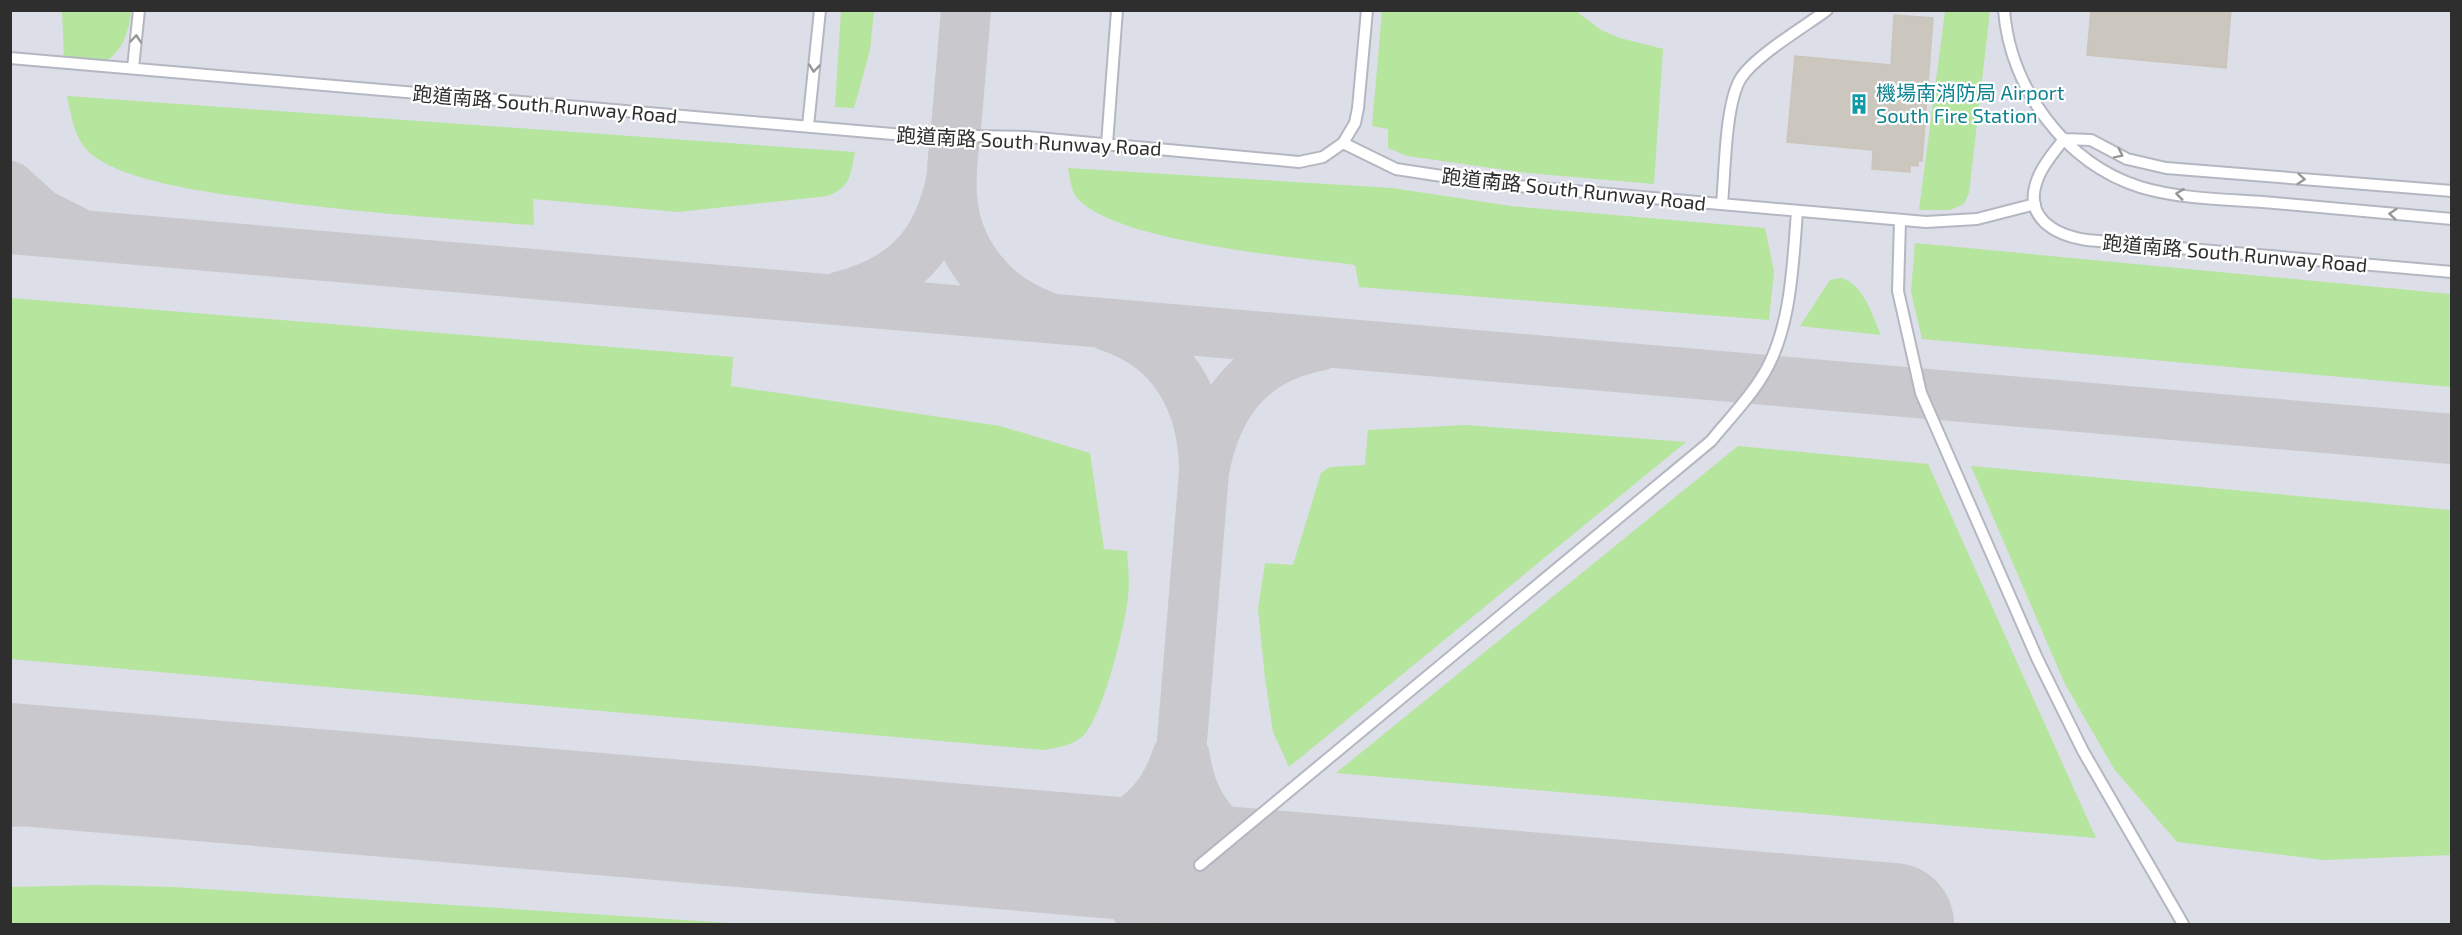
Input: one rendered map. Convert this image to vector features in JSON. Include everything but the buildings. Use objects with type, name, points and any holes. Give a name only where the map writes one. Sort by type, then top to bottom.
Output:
[{"type":"lane","points":[[133,68],[139,10]]},
{"type":"lane","points":[[808,126],[820,10]]},
{"type":"lane","points":[[1107,144],[1117,10]]},
{"type":"lane","points":[[1343,143],[1355,123],[1359,108],[1367,10]]},
{"type":"lane","points":[[1722,204],[1732,106],[1741,78],[1761,58],[1827,10]]},
{"type":"lane","points":[[2004,10],[2005,29],[2026,90],[2052,127],[2064,139],[2098,169],[2122,181],[2160,192],[2451,219]]},
{"type":"lane","name":"跑道南路 South Runway Road","points":[[10,58],[904,135],[999,136],[1299,162],[1323,157],[1343,143],[1396,169],[1528,189],[1950,223],[1977,219],[2035,204],[2038,213],[2051,229],[2080,239],[2451,272]]},
{"type":"lane","points":[[2064,139],[2091,140],[2127,159],[2166,168],[2451,191]]},
{"type":"lane","points":[[2035,204],[2033,193],[2038,176],[2064,139]]},
{"type":"lane","points":[[1200,865],[1711,441],[1761,380],[1784,325],[1793,276],[1797,212]]},
{"type":"lane","points":[[1900,220],[1898,291],[1921,393],[2057,699],[2083,751],[2183,924]]},
{"type":"shaded area","points":[[10,11],[2451,11],[2451,924],[11,924]]},
{"type":"green space","points":[[62,11],[131,11],[126,35],[118,50],[105,61],[93,64],[64,60]]},
{"type":"green space","points":[[841,11],[874,11],[870,50],[854,108],[835,107]]},
{"type":"green space","points":[[1382,11],[1576,11],[1601,30],[1620,38],[1663,49],[1654,184],[1527,173],[1407,156],[1388,148],[1388,129],[1372,126]]},
{"type":"green space","points":[[1945,11],[1990,11],[1969,193],[1964,204],[1950,210],[1919,210]]},
{"type":"green space","points":[[67,96],[855,152],[851,173],[846,184],[828,196],[678,212],[533,199],[534,225],[500,223],[300,204],[198,190],[147,179],[103,162],[88,151],[76,132]]},
{"type":"green space","points":[[1068,168],[1392,188],[1511,206],[1765,228],[1774,272],[1769,320],[1359,287],[1355,265],[1208,245],[1128,226],[1098,213],[1077,198],[1072,188]]},
{"type":"green space","points":[[1915,243],[2451,294],[2451,387],[1922,339],[1911,292]]},
{"type":"green space","points":[[1841,278],[1849,281],[1861,293],[1881,335],[1800,326],[1830,280]]},
{"type":"green space","points":[[11,298],[733,357],[731,386],[1000,426],[1090,453],[1104,549],[1127,551],[1129,591],[1118,649],[1098,710],[1091,726],[1079,739],[1070,744],[1044,750],[11,659]]},
{"type":"green space","points":[[1466,425],[1686,442],[1289,767],[1273,732],[1265,678],[1258,609],[1265,563],[1293,565],[1321,473],[1330,467],[1365,465],[1368,430]]},
{"type":"green space","points":[[1738,446],[1928,464],[2096,838],[1336,773]]},
{"type":"green space","points":[[1971,466],[2451,510],[2451,855],[2324,860],[2177,842],[2114,769],[2064,682]]},
{"type":"green space","points":[[98,885],[173,887],[746,924],[11,924],[11,887]]},
{"type":"taxiway","points":[[966,10],[952,165],[954,214],[968,252],[992,283],[1025,307],[1043,315]]},
{"type":"taxiway","points":[[838,297],[881,281],[914,257],[927,242],[937,224],[951,180]]},
{"type":"taxiway","points":[[10,186],[41,214],[75,231]]},
{"type":"taxiway","points":[[10,229],[2452,439]]},
{"type":"taxiway","points":[[1110,327],[1132,336],[1151,349],[1167,363],[1180,380],[1197,420],[1204,466]]},
{"type":"taxiway","points":[[1167,924],[1204,472],[1210,448],[1227,406],[1255,374],[1295,352],[1319,346]]},
{"type":"taxiway","points":[[1032,851],[1079,843],[1121,827],[1139,815],[1155,799],[1167,780],[1177,756]]},
{"type":"taxiway","points":[[1185,757],[1191,783],[1200,804],[1228,837],[1267,859],[1313,875]]},
{"type":"taxiway","points":[[10,802],[259,785]]},
{"type":"taxiway","points":[[1037,852],[1070,859],[1101,874],[1126,895],[1145,924]]},
{"type":"taxiway","points":[[1190,924],[1214,902],[1242,886],[1274,877],[1307,875]]},
{"type":"taxiway","points":[[1729,910],[1787,924]]},
{"type":"runway","points":[[10,764],[1893,924]]},
{"type":"place","name":"機場南消防局 Airport South Fire Station","points":[[1859,104]]}]
